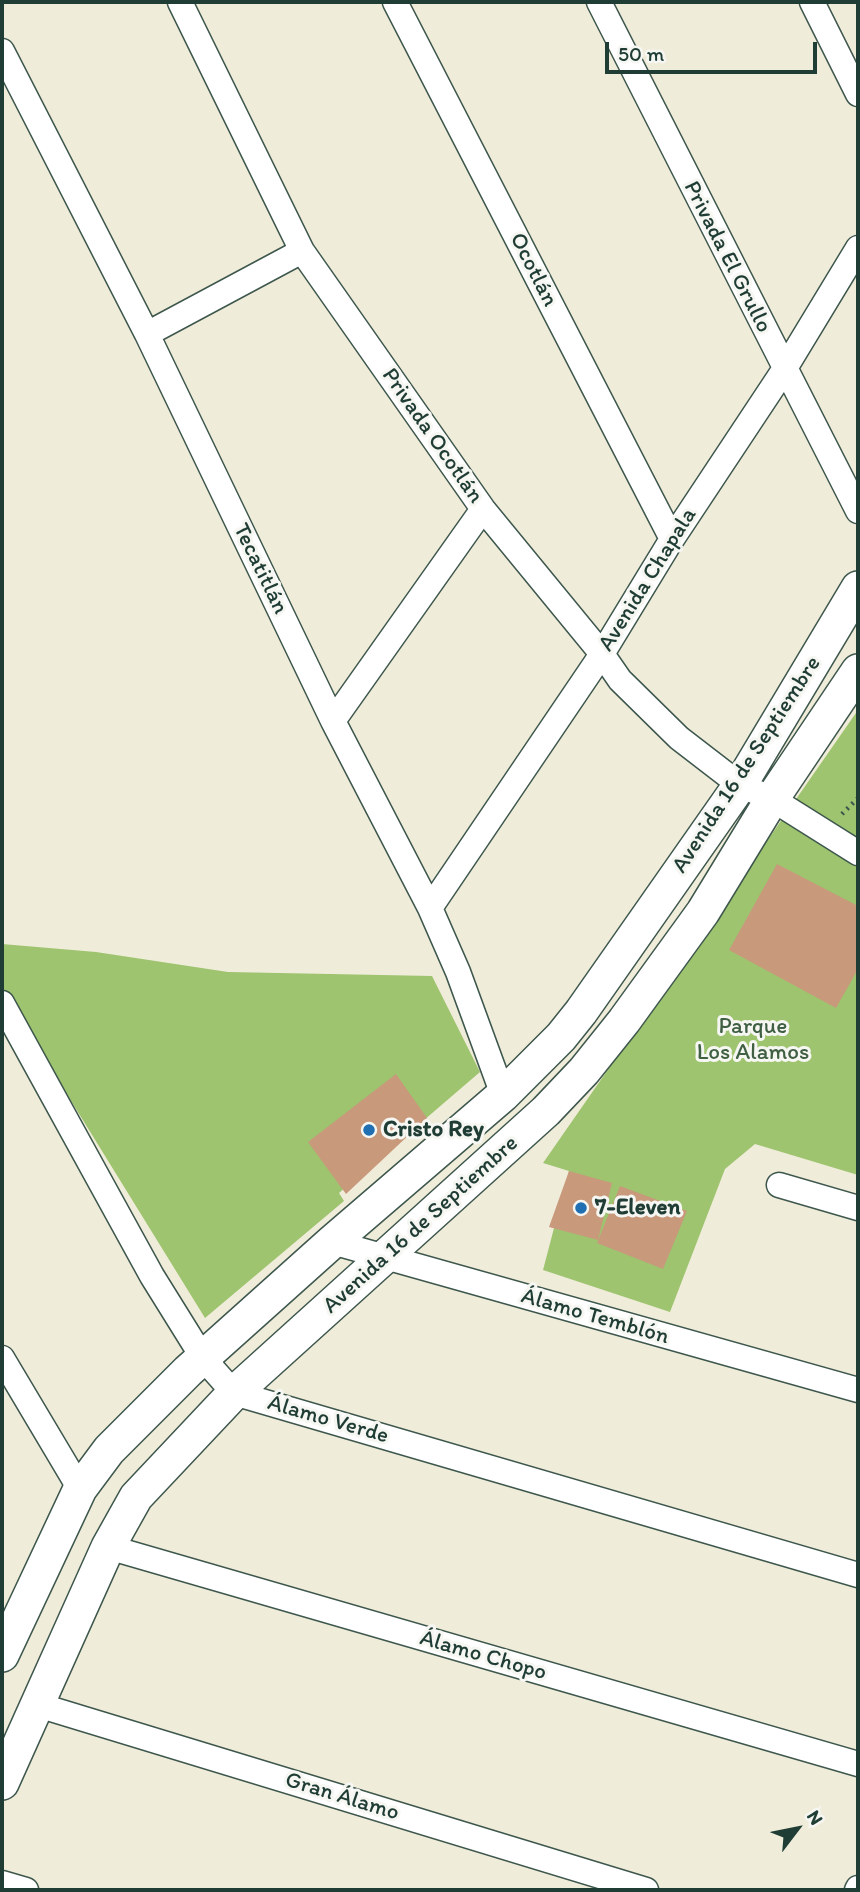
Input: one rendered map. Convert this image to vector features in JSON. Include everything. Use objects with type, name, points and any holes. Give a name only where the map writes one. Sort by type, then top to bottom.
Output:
[{"type":"street","name":"Privada Ocotlán","points":[[180,2],[302,251],[483,509],[602,654],[620,680],[670,729],[740,785],[772,799]]},
{"type":"street","name":"Ocotlán","points":[[395,2],[672,538]]},
{"type":"street","name":"Privada El Grullo","points":[[599,2],[858,512]]},
{"type":"street","points":[[812,2],[858,94]]},
{"type":"street","name":"Tecatitlán","points":[[2,51],[147,334],[333,721],[430,908],[458,972],[503,1095]]},
{"type":"street","name":"Avenida Chapala","points":[[430,908],[602,654],[672,538],[784,370],[858,248]]},
{"type":"street","points":[[147,334],[302,251]]},
{"type":"street","points":[[333,721],[483,509]]},
{"type":"street","name":"Avenida 16 de Septiembre","points":[[2,1655],[80,1489],[109,1450],[202,1358],[503,1095],[561,1038],[740,785],[858,588]]},
{"type":"street","name":"Avenida 16 de Septiembre","points":[[2,1783],[108,1547],[136,1497],[234,1393],[546,1111],[584,1071],[703,912],[772,799],[858,671]]},
{"type":"street","points":[[772,799],[858,853]]},
{"type":"street","points":[[2,1003],[152,1276],[202,1358],[234,1393]]},
{"type":"street","points":[[779,1185],[858,1208]]},
{"type":"street","name":"Álamo Temblón","points":[[332,1242],[858,1390]]},
{"type":"street","points":[[2,1358],[80,1489]]},
{"type":"street","name":"Álamo Verde","points":[[234,1393],[858,1575]]},
{"type":"street","name":"Álamo Chopo","points":[[108,1547],[858,1764]]},
{"type":"street","name":"Gran Álamo","points":[[38,1705],[646,1890]]},
{"type":"street","points":[[2,1883],[26,1890]]},
{"type":"green space","name":"Parque Los Alamos","points":[[858,710],[858,1175],[755,1144],[725,1169],[670,1312],[543,1270],[569,1171],[543,1163]]},
{"type":"green space","points":[[2,944],[96,952],[228,972],[432,976],[480,1072],[339,1193],[344,1201],[205,1318],[2,989]]},
{"type":"building","points":[[777,864],[858,906],[858,969],[836,1008],[729,950]]},
{"type":"building","name":"Cristo Rey","points":[[396,1074],[427,1118],[346,1194],[308,1142]]},
{"type":"building","points":[[569,1171],[612,1183],[598,1240],[549,1227]]},
{"type":"building","points":[[620,1186],[687,1211],[663,1269],[597,1243]]},
{"type":"place","name":"Cristo Rey","points":[[369,1130]]},
{"type":"place","name":"7-Eleven","points":[[581,1208]]}]
